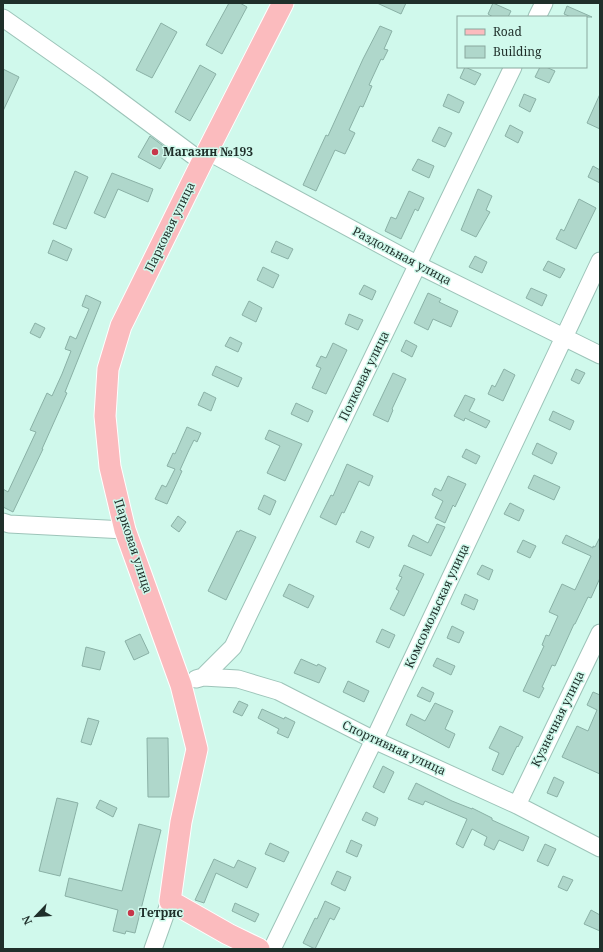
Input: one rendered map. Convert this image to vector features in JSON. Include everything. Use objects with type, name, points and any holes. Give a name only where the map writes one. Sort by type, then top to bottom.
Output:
[{"type":"main road","name":"Парковая улица","points":[[170,901],[181,822],[198,749],[181,685],[125,530],[110,467],[105,416],[108,369],[121,326],[204,157],[283,3]]},
{"type":"main road","points":[[170,901],[228,934],[259,949]]},
{"type":"street","points":[[538,16],[544,3]]},
{"type":"street","name":"Раздольная улица","points":[[3,18],[204,157],[600,355]]},
{"type":"street","name":"Полковая улица","points":[[203,677],[232,647],[513,68]]},
{"type":"street","name":"Комсомольская улица","points":[[272,949],[374,740],[600,261]]},
{"type":"street","points":[[3,522],[9,524],[125,530]]},
{"type":"street","name":"Кузнечная улица","points":[[517,805],[600,633]]},
{"type":"street","name":"Спортивная улица","points":[[181,685],[203,677],[238,679],[278,691],[374,740],[517,805],[600,848]]},
{"type":"street","name":"Парковая улица","points":[[154,949],[170,901]]},
{"type":"building","points":[[229,3],[240,3],[247,7],[222,54],[206,45]]},
{"type":"building","points":[[377,3],[406,3],[401,14]]},
{"type":"building","points":[[493,3],[511,11],[508,16],[491,16],[488,14]]},
{"type":"building","points":[[567,6],[592,17],[569,16],[564,14]]},
{"type":"building","points":[[161,23],[177,32],[152,78],[136,70]]},
{"type":"building","points":[[380,26],[392,31],[384,49],[388,50],[383,60],[381,59],[369,85],[372,86],[363,107],[360,106],[349,130],[355,133],[345,154],[335,150],[316,191],[303,185]]},
{"type":"building","points":[[200,65],[216,74],[190,121],[175,112]]},
{"type":"building","points":[[465,68],[481,74],[475,85],[460,78]]},
{"type":"building","points":[[540,68],[548,68],[555,71],[549,83],[535,77]]},
{"type":"building","points":[[3,69],[19,77],[3,111]]},
{"type":"building","points":[[448,94],[464,102],[459,113],[443,106]]},
{"type":"building","points":[[524,94],[536,99],[530,112],[519,106]]},
{"type":"building","points":[[600,94],[600,129],[587,123]]},
{"type":"building","points":[[510,125],[523,132],[518,143],[505,136]]},
{"type":"building","points":[[439,127],[452,133],[445,147],[432,141]]},
{"type":"building","name":"Магазин №193","points":[[150,136],[170,151],[160,169],[138,157]]},
{"type":"building","points":[[418,159],[434,166],[429,178],[412,170]]},
{"type":"building","points":[[593,166],[600,170],[600,183],[588,177]]},
{"type":"building","points":[[75,171],[88,177],[66,229],[53,224]]},
{"type":"building","points":[[112,173],[153,189],[148,202],[118,189],[105,218],[94,213]]},
{"type":"building","points":[[478,189],[492,196],[486,210],[490,212],[476,237],[461,230]]},
{"type":"building","points":[[409,191],[424,198],[418,211],[415,209],[401,239],[385,231],[391,217],[396,219]]},
{"type":"building","points":[[579,199],[596,208],[576,249],[556,239],[561,229],[564,231]]},
{"type":"building","points":[[53,240],[72,249],[67,261],[48,253]]},
{"type":"building","points":[[276,241],[293,249],[288,259],[271,252]]},
{"type":"building","points":[[475,256],[487,262],[482,273],[469,267]]},
{"type":"building","points":[[548,261],[565,269],[560,278],[543,270]]},
{"type":"building","points":[[263,267],[279,275],[273,288],[257,280]]},
{"type":"building","points":[[364,285],[376,291],[372,300],[359,294]]},
{"type":"building","points":[[531,288],[547,295],[542,306],[526,298]]},
{"type":"building","points":[[428,293],[441,299],[439,302],[458,311],[451,327],[433,319],[428,330],[414,323]]},
{"type":"building","points":[[86,295],[101,302],[65,392],[67,393],[43,449],[13,512],[3,507],[3,489],[8,492],[36,432],[30,430],[47,393],[52,396],[62,374],[71,351],[65,349],[70,336],[76,339],[89,309],[82,306]]},
{"type":"building","points":[[249,301],[262,308],[256,322],[242,315]]},
{"type":"building","points":[[349,314],[363,320],[358,330],[345,324]]},
{"type":"building","points":[[35,323],[45,328],[40,338],[30,333]]},
{"type":"building","points":[[230,337],[242,343],[238,352],[225,346]]},
{"type":"building","points":[[406,340],[417,346],[412,357],[401,351]]},
{"type":"building","points":[[333,343],[347,350],[326,394],[312,388],[321,368],[316,366],[321,356],[326,358]]},
{"type":"building","points":[[216,366],[242,378],[238,387],[212,375]]},
{"type":"building","points":[[504,369],[515,375],[503,401],[488,394],[492,385],[495,387]]},
{"type":"building","points":[[576,369],[585,373],[579,384],[571,380]]},
{"type":"building","points":[[393,373],[406,379],[392,409],[393,410],[388,422],[373,415]]},
{"type":"building","points":[[204,392],[216,398],[211,411],[198,405]]},
{"type":"building","points":[[465,395],[475,399],[469,411],[490,421],[486,428],[465,418],[464,421],[454,416]]},
{"type":"building","points":[[296,403],[313,411],[308,422],[291,414]]},
{"type":"building","points":[[553,411],[574,421],[570,430],[549,420]]},
{"type":"building","points":[[187,427],[201,433],[197,442],[194,440],[189,450],[180,470],[182,471],[167,504],[155,499],[162,485],[166,487],[175,469],[167,466],[173,453],[175,454]]},
{"type":"building","points":[[269,430],[302,444],[285,481],[267,473],[280,446],[265,439]]},
{"type":"building","points":[[537,443],[557,453],[552,464],[532,454]]},
{"type":"building","points":[[466,449],[480,456],[476,464],[462,457]]},
{"type":"building","points":[[347,464],[373,476],[369,486],[359,481],[344,513],[342,512],[336,525],[320,517],[331,495],[333,496]]},
{"type":"building","points":[[534,475],[560,487],[554,500],[528,488]]},
{"type":"building","points":[[448,476],[466,484],[455,507],[453,505],[445,523],[435,518],[443,501],[432,495],[435,488],[441,491]]},
{"type":"building","points":[[264,495],[276,501],[270,515],[258,509]]},
{"type":"building","points":[[510,503],[524,510],[519,521],[504,514]]},
{"type":"building","points":[[178,516],[186,522],[179,532],[171,526]]},
{"type":"building","points":[[437,524],[445,527],[431,556],[408,546],[413,535],[428,543]]},
{"type":"building","points":[[240,530],[256,537],[226,600],[208,591],[237,531],[239,532]]},
{"type":"building","points":[[361,531],[374,537],[369,548],[356,542]]},
{"type":"building","points":[[566,535],[593,548],[600,537],[600,578],[591,598],[588,597],[574,624],[555,666],[552,665],[542,687],[544,688],[539,698],[523,691],[544,646],[542,645],[546,635],[549,636],[558,616],[549,612],[562,584],[575,590],[591,556],[562,543]]},
{"type":"building","points":[[523,540],[536,546],[530,558],[517,552]]},
{"type":"building","points":[[404,565],[424,574],[404,616],[390,609],[399,591],[396,589],[402,577],[399,576]]},
{"type":"building","points":[[482,565],[493,570],[489,580],[477,574]]},
{"type":"building","points":[[289,584],[314,596],[308,608],[283,596]]},
{"type":"building","points":[[465,594],[478,600],[474,610],[461,604]]},
{"type":"building","points":[[452,626],[464,632],[459,643],[447,638]]},
{"type":"building","points":[[382,629],[395,635],[389,648],[376,642]]},
{"type":"building","points":[[140,634],[149,653],[134,660],[125,641]]},
{"type":"building","points":[[86,647],[105,652],[100,670],[82,666]]},
{"type":"building","points":[[437,658],[455,666],[451,675],[433,666]]},
{"type":"building","points":[[301,659],[326,668],[319,683],[294,673]]},
{"type":"building","points":[[348,681],[369,691],[364,702],[343,692]]},
{"type":"building","points":[[422,687],[434,693],[430,702],[417,696]]},
{"type":"building","points":[[593,692],[600,695],[600,774],[562,757],[577,726],[588,731],[597,710],[587,705]]},
{"type":"building","points":[[239,701],[248,705],[242,716],[233,712]]},
{"type":"building","points":[[435,703],[453,711],[445,729],[455,734],[449,748],[406,725],[411,714],[425,721]]},
{"type":"building","points":[[262,709],[284,719],[285,717],[295,722],[288,738],[277,733],[279,729],[258,718]]},
{"type":"building","points":[[88,718],[99,721],[91,745],[81,742]]},
{"type":"building","points":[[500,726],[523,737],[503,775],[492,770],[499,753],[489,748]]},
{"type":"building","points":[[147,738],[168,738],[169,797],[148,797]]},
{"type":"building","points":[[383,766],[394,772],[384,793],[373,787]]},
{"type":"building","points":[[554,777],[564,782],[557,797],[547,793]]},
{"type":"building","points":[[416,783],[452,801],[472,808],[492,818],[492,820],[529,837],[523,851],[499,840],[494,850],[484,845],[487,837],[472,829],[463,848],[456,844],[467,819],[425,801],[423,805],[408,799]]},
{"type":"building","points":[[57,798],[78,803],[60,876],[39,871]]},
{"type":"building","points":[[100,800],[117,808],[113,817],[96,808]]},
{"type":"building","points":[[366,812],[378,818],[375,826],[362,820]]},
{"type":"building","points":[[139,824],[161,830],[135,933],[126,931],[125,934],[113,931],[118,910],[65,896],[69,878],[122,891]]},
{"type":"building","points":[[351,840],[362,845],[357,857],[346,852]]},
{"type":"building","points":[[270,843],[289,852],[284,862],[265,854]]},
{"type":"building","points":[[545,844],[556,849],[548,866],[537,861]]},
{"type":"building","points":[[214,859],[234,868],[238,860],[256,868],[247,888],[216,873],[204,903],[195,900]]},
{"type":"building","points":[[337,871],[351,877],[345,891],[331,884]]},
{"type":"building","points":[[563,876],[573,880],[567,891],[558,887]]},
{"type":"building","points":[[325,901],[340,908],[334,920],[330,918],[315,949],[303,943],[315,918],[317,919]]},
{"type":"building","points":[[235,903],[259,914],[255,922],[232,911]]},
{"type":"building","points":[[591,910],[600,915],[600,931],[584,924]]},
{"type":"place","name":"Магазин №193","points":[[155,152]]},
{"type":"place","name":"Тетрис","points":[[131,913]]}]
